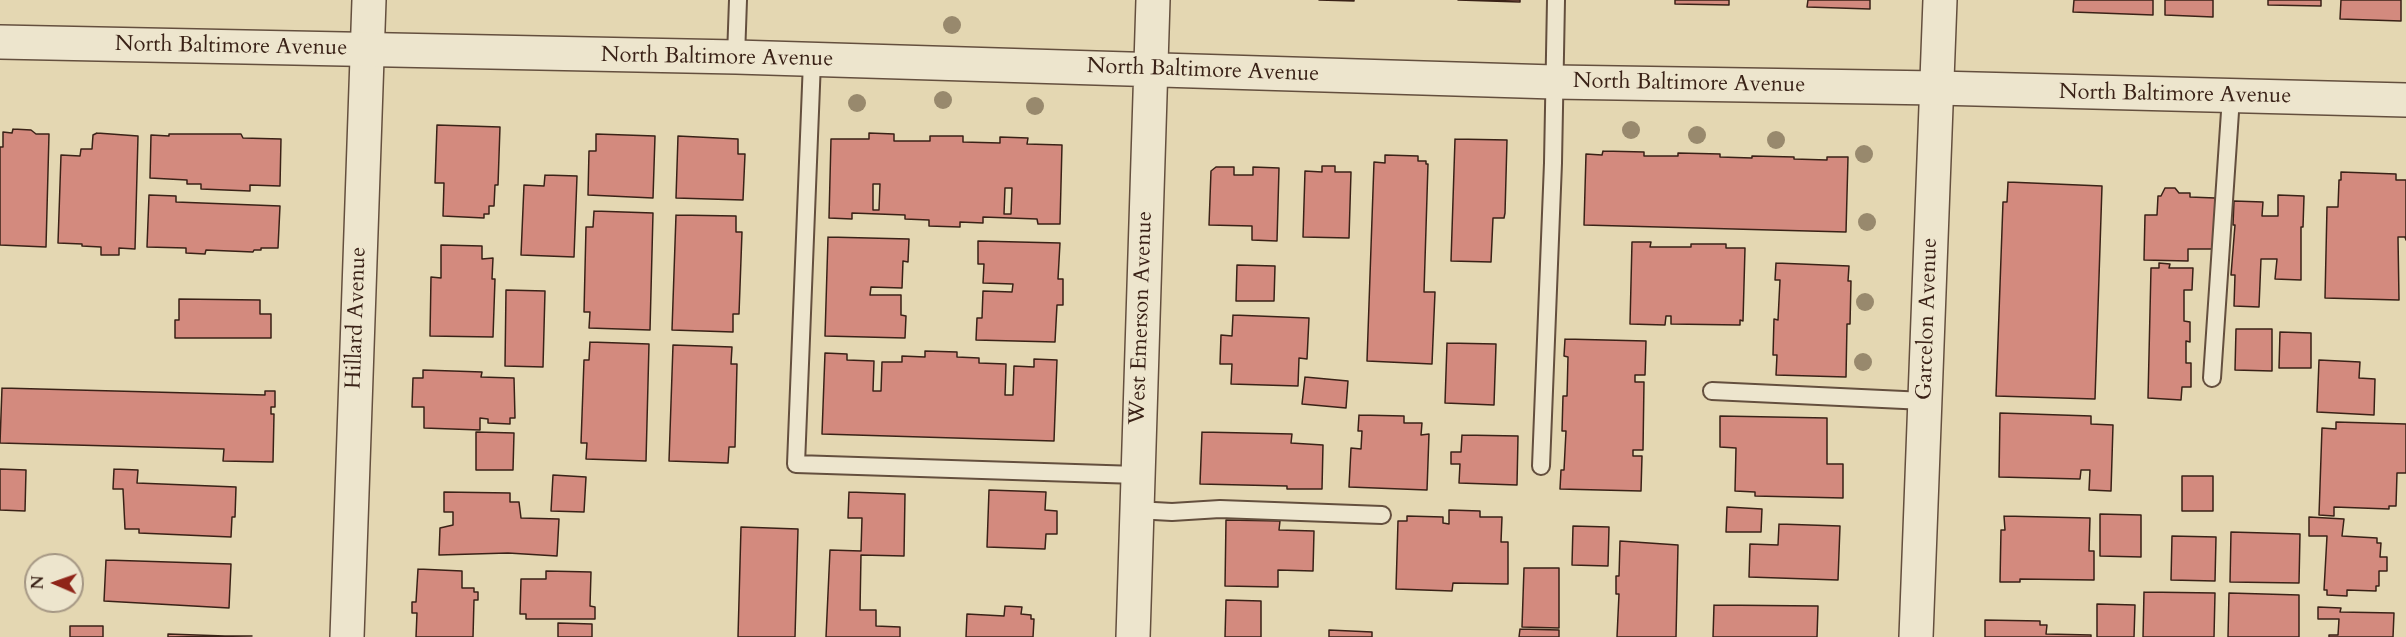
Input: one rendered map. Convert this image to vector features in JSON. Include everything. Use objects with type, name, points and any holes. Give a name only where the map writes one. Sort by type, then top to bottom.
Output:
[{"type":"street","name":"Hillard Avenue","points":[[347,637],[369,0]]},
{"type":"street","name":"West Emerson Avenue","points":[[1133,637],[1153,0]]},
{"type":"street","name":"Garcelon Avenue","points":[[1916,637],[1940,0]]},
{"type":"street","name":"North Baltimore Avenue","points":[[0,42],[736,57],[1554,82],[1937,88],[2406,100]]},
{"type":"lane","points":[[736,57],[738,0]]},
{"type":"lane","points":[[1541,466],[1556,0]]},
{"type":"lane","points":[[812,61],[796,464],[1137,475]]},
{"type":"lane","points":[[2212,378],[2230,97]]},
{"type":"lane","points":[[1712,391],[1925,401]]},
{"type":"lane","points":[[1136,510],[1172,512],[1220,508],[1382,515]]},
{"type":"building","points":[[1458,0],[1520,0],[1520,2]]},
{"type":"building","points":[[1675,0],[1729,0],[1729,5],[1675,4]]},
{"type":"building","points":[[1808,0],[1870,0],[1870,9],[1807,7]]},
{"type":"building","points":[[2074,0],[2153,0],[2153,15],[2073,12]]},
{"type":"building","points":[[2165,0],[2213,0],[2213,17],[2165,15]]},
{"type":"building","points":[[2268,0],[2321,0],[2321,6],[2268,5]]},
{"type":"building","points":[[2341,0],[2401,0],[2401,21],[2340,19]]},
{"type":"building","points":[[437,125],[500,127],[498,185],[495,185],[494,206],[489,206],[489,214],[484,214],[484,218],[443,216],[444,183],[435,183]]},
{"type":"building","points":[[13,129],[49,134],[46,247],[0,245],[0,147],[3,147],[3,132],[12,133]]},
{"type":"building","points":[[97,133],[138,136],[135,249],[119,248],[119,255],[101,255],[101,247],[58,243],[61,155],[80,156],[81,149],[92,149],[93,135]]},
{"type":"building","points":[[869,133],[894,134],[894,141],[930,141],[930,136],[963,136],[963,142],[1000,143],[1000,137],[1028,138],[1027,144],[1062,145],[1060,224],[1038,224],[1037,219],[983,217],[983,223],[960,222],[960,227],[929,226],[929,220],[905,219],[905,215],[852,213],[852,219],[829,218],[831,139],[869,139]],"holes":[[[873,184],[880,184],[879,210],[873,210]],[[1005,188],[1012,188],[1011,214],[1004,214]]]},
{"type":"building","points":[[169,134],[241,134],[243,138],[281,139],[280,186],[250,185],[250,191],[201,189],[201,184],[187,184],[187,180],[150,178],[151,135],[169,136]]},
{"type":"building","points":[[596,134],[655,136],[653,198],[588,195],[589,151],[596,151]]},
{"type":"building","points":[[678,136],[738,139],[738,154],[745,154],[743,200],[676,198]]},
{"type":"building","points":[[1455,139],[1507,140],[1505,213],[1504,218],[1493,218],[1491,262],[1451,261]]},
{"type":"building","points":[[1603,151],[1644,152],[1644,156],[1678,156],[1678,153],[1720,154],[1720,157],[1794,157],[1794,159],[1827,160],[1827,157],[1848,157],[1846,232],[1584,225],[1586,154],[1602,155]]},
{"type":"building","points":[[1385,155],[1418,156],[1418,161],[1426,161],[1428,164],[1424,292],[1435,292],[1432,364],[1367,361],[1374,162],[1385,163]]},
{"type":"building","points":[[1322,166],[1335,166],[1335,172],[1351,172],[1349,238],[1303,237],[1305,171],[1322,172]]},
{"type":"building","points":[[1216,167],[1234,167],[1234,175],[1253,175],[1253,167],[1279,168],[1277,241],[1252,240],[1252,226],[1209,225],[1211,171]]},
{"type":"building","points":[[2341,172],[2396,174],[2396,180],[2406,180],[2406,240],[2405,237],[2398,237],[2399,300],[2325,298],[2327,207],[2338,207]]},
{"type":"building","points":[[545,175],[577,176],[574,257],[521,255],[524,185],[544,186]]},
{"type":"building","points":[[2008,182],[2102,186],[2095,399],[1996,396],[2003,202],[2007,202]]},
{"type":"building","points":[[2165,188],[2175,188],[2179,193],[2190,193],[2190,197],[2215,198],[2214,249],[2188,249],[2188,261],[2144,260],[2145,215],[2157,215],[2158,196],[2161,196]]},
{"type":"building","points":[[149,195],[176,196],[176,202],[280,206],[278,248],[261,248],[253,252],[206,250],[205,254],[186,253],[186,248],[147,247]]},
{"type":"building","points":[[2278,195],[2304,196],[2303,227],[2301,227],[2301,280],[2275,279],[2277,259],[2261,259],[2259,307],[2234,306],[2235,275],[2231,275],[2235,225],[2233,225],[2234,201],[2263,202],[2262,216],[2278,216]]},
{"type":"building","points":[[594,211],[653,213],[650,330],[589,328],[590,312],[584,312],[586,227],[593,227]]},
{"type":"building","points":[[676,215],[736,216],[736,232],[742,232],[739,314],[733,314],[733,332],[672,330]]},
{"type":"building","points":[[828,237],[909,239],[908,262],[903,261],[902,288],[871,287],[870,295],[901,295],[901,315],[906,316],[905,338],[825,336]]},
{"type":"building","points":[[978,241],[1060,243],[1058,279],[1063,279],[1063,305],[1057,305],[1055,342],[976,340],[977,318],[982,318],[983,291],[1012,292],[1013,284],[983,283],[984,264],[978,264]]},
{"type":"building","points":[[1632,242],[1651,242],[1650,247],[1726,244],[1726,248],[1745,248],[1743,321],[1740,320],[1740,325],[1671,324],[1671,316],[1666,316],[1665,325],[1630,324]]},
{"type":"building","points":[[441,245],[482,246],[482,259],[493,258],[492,279],[495,279],[493,337],[430,336],[431,277],[441,278]]},
{"type":"building","points":[[1776,263],[1849,266],[1850,324],[1847,324],[1846,377],[1776,375],[1777,355],[1773,355],[1774,319],[1778,320],[1780,280],[1775,280]]},
{"type":"building","points":[[2159,263],[2170,264],[2169,268],[2193,268],[2192,290],[2184,290],[2184,321],[2190,322],[2190,342],[2186,341],[2186,363],[2191,363],[2191,387],[2182,387],[2181,400],[2148,398],[2151,268],[2159,268]]},
{"type":"building","points":[[1237,265],[1275,266],[1274,301],[1236,301]]},
{"type":"building","points":[[506,290],[545,291],[543,367],[505,366]]},
{"type":"building","points":[[179,299],[260,300],[260,314],[271,314],[271,338],[175,338],[175,320],[179,320]]},
{"type":"building","points":[[1233,315],[1309,318],[1307,359],[1299,358],[1298,386],[1231,384],[1232,364],[1220,364],[1221,335],[1232,336]]},
{"type":"building","points":[[2236,329],[2272,329],[2272,371],[2235,370]]},
{"type":"building","points":[[2280,332],[2311,333],[2311,368],[2279,368]]},
{"type":"building","points":[[1565,339],[1646,341],[1645,375],[1635,375],[1635,382],[1644,382],[1643,450],[1633,450],[1633,456],[1642,456],[1641,491],[1560,489],[1561,470],[1564,470],[1566,431],[1562,431],[1563,396],[1567,396],[1568,357],[1564,356]]},
{"type":"building","points":[[590,342],[649,344],[646,461],[586,459],[587,443],[581,443],[584,360],[589,360]]},
{"type":"building","points":[[1447,343],[1496,344],[1494,405],[1445,403]]},
{"type":"building","points":[[673,345],[732,347],[731,364],[737,364],[735,447],[729,447],[728,463],[669,461]]},
{"type":"building","points":[[925,351],[957,352],[957,357],[979,358],[979,363],[1006,364],[1005,395],[1013,395],[1014,366],[1034,367],[1034,359],[1057,360],[1054,441],[822,434],[825,353],[847,354],[847,360],[874,361],[873,391],[881,391],[882,362],[902,362],[902,356],[925,357]]},
{"type":"building","points":[[2319,360],[2360,362],[2359,378],[2375,379],[2374,415],[2317,412]]},
{"type":"building","points":[[423,370],[482,372],[481,377],[514,378],[515,418],[510,418],[510,424],[488,423],[488,419],[480,418],[480,430],[424,428],[424,407],[412,407],[413,378],[423,378]]},
{"type":"building","points":[[1305,377],[1348,381],[1346,408],[1302,404]]},
{"type":"building","points":[[2,388],[265,395],[265,391],[275,391],[275,407],[271,407],[271,414],[274,414],[273,462],[223,461],[224,449],[0,443]]},
{"type":"building","points":[[2000,413],[2091,416],[2091,424],[2113,425],[2111,491],[2089,490],[2090,470],[2081,470],[2080,479],[1999,477]]},
{"type":"building","points":[[1359,415],[1404,416],[1404,423],[1422,423],[1421,435],[1429,434],[1427,490],[1349,487],[1351,448],[1361,449],[1362,431],[1358,431]]},
{"type":"building","points":[[1720,416],[1827,418],[1827,464],[1843,464],[1843,498],[1755,496],[1755,492],[1735,491],[1736,448],[1720,447]]},
{"type":"building","points":[[2336,422],[2406,424],[2406,473],[2397,473],[2396,506],[2389,506],[2389,509],[2334,507],[2334,516],[2319,515],[2322,428],[2336,429]]},
{"type":"building","points":[[476,432],[514,433],[513,470],[476,470]]},
{"type":"building","points":[[1202,432],[1292,434],[1291,443],[1323,445],[1322,489],[1200,484]]},
{"type":"building","points":[[1462,435],[1518,436],[1517,485],[1459,483],[1460,464],[1451,464],[1451,452],[1461,452]]},
{"type":"building","points":[[0,469],[26,470],[25,511],[0,510]]},
{"type":"building","points":[[114,469],[138,470],[137,483],[236,487],[235,517],[232,517],[231,537],[139,533],[139,529],[125,529],[123,489],[113,489]]},
{"type":"building","points":[[553,475],[586,477],[584,512],[551,511]]},
{"type":"building","points":[[2182,476],[2213,476],[2213,511],[2182,511]]},
{"type":"building","points":[[989,490],[1046,492],[1045,510],[1057,511],[1057,534],[1046,534],[1045,549],[987,547]]},
{"type":"building","points":[[444,492],[510,493],[510,502],[519,502],[521,518],[559,519],[557,556],[508,553],[439,555],[440,528],[453,525],[453,512],[444,512]]},
{"type":"building","points":[[849,492],[905,494],[904,556],[861,555],[860,610],[876,610],[876,626],[900,627],[900,637],[826,637],[830,550],[861,551],[862,518],[848,518]]},
{"type":"building","points":[[1727,507],[1762,509],[1761,532],[1726,532]]},
{"type":"building","points":[[1449,510],[1480,511],[1480,517],[1502,517],[1501,542],[1508,542],[1508,584],[1453,583],[1452,591],[1396,589],[1398,521],[1407,521],[1407,516],[1443,517],[1443,523],[1449,524]]},
{"type":"building","points":[[2100,514],[2141,515],[2141,557],[2100,556]]},
{"type":"building","points":[[2004,516],[2090,518],[2089,551],[2094,551],[2094,580],[2020,579],[2020,582],[2000,582],[2001,530],[2005,530]]},
{"type":"building","points":[[2309,517],[2344,519],[2342,536],[2377,538],[2377,543],[2381,543],[2380,557],[2387,557],[2387,571],[2379,571],[2379,586],[2376,586],[2376,591],[2347,590],[2347,596],[2327,595],[2327,590],[2324,590],[2327,536],[2309,536]]},
{"type":"building","points":[[1226,520],[1280,521],[1279,530],[1314,531],[1313,571],[1278,570],[1278,587],[1225,586]]},
{"type":"building","points":[[1779,524],[1840,526],[1838,580],[1749,577],[1750,544],[1778,545]]},
{"type":"building","points":[[1573,526],[1609,527],[1608,566],[1572,565]]},
{"type":"building","points":[[741,527],[798,529],[795,637],[738,637]]},
{"type":"building","points":[[2231,532],[2300,534],[2299,583],[2230,582]]},
{"type":"building","points":[[2172,536],[2216,537],[2215,581],[2171,580]]},
{"type":"building","points":[[1620,541],[1678,545],[1676,637],[1617,637],[1619,594],[1616,594],[1616,576],[1619,576]]},
{"type":"building","points":[[106,560],[231,564],[229,608],[104,601]]},
{"type":"building","points":[[1524,568],[1559,568],[1559,628],[1522,627]]},
{"type":"building","points":[[418,569],[462,571],[462,588],[474,588],[474,592],[478,592],[478,600],[474,600],[473,637],[416,637],[417,613],[412,613],[412,602],[416,602]]},
{"type":"building","points":[[546,571],[591,572],[590,606],[595,607],[595,619],[526,619],[526,614],[520,614],[521,579],[546,579]]},
{"type":"building","points":[[2144,592],[2215,593],[2214,637],[2143,637]]},
{"type":"building","points":[[2229,593],[2299,595],[2299,637],[2228,637]]},
{"type":"building","points":[[1226,600],[1261,601],[1261,637],[1225,637]]},
{"type":"building","points":[[2097,604],[2135,605],[2134,637],[2097,637]]},
{"type":"building","points":[[1714,605],[1818,606],[1817,637],[1713,637]]},
{"type":"building","points":[[1005,606],[1022,607],[1021,614],[1031,615],[1031,619],[1034,619],[1033,637],[966,637],[967,614],[1004,616]]},
{"type":"building","points":[[2318,607],[2341,608],[2340,612],[2394,613],[2393,637],[2329,637],[2329,635],[2338,635],[2339,619],[2318,619]]},
{"type":"building","points":[[1985,620],[2040,621],[2040,625],[2047,625],[2046,634],[2091,635],[2091,637],[1985,637]]},
{"type":"building","points":[[558,623],[592,624],[592,637],[558,637]]},
{"type":"building","points":[[70,626],[103,626],[103,637],[70,637]]},
{"type":"building","points":[[1520,629],[1559,630],[1559,637],[1519,637]]},
{"type":"building","points":[[1329,630],[1372,632],[1372,637],[1329,637]]},
{"type":"building","points":[[168,634],[225,636],[252,636],[168,637]]}]
